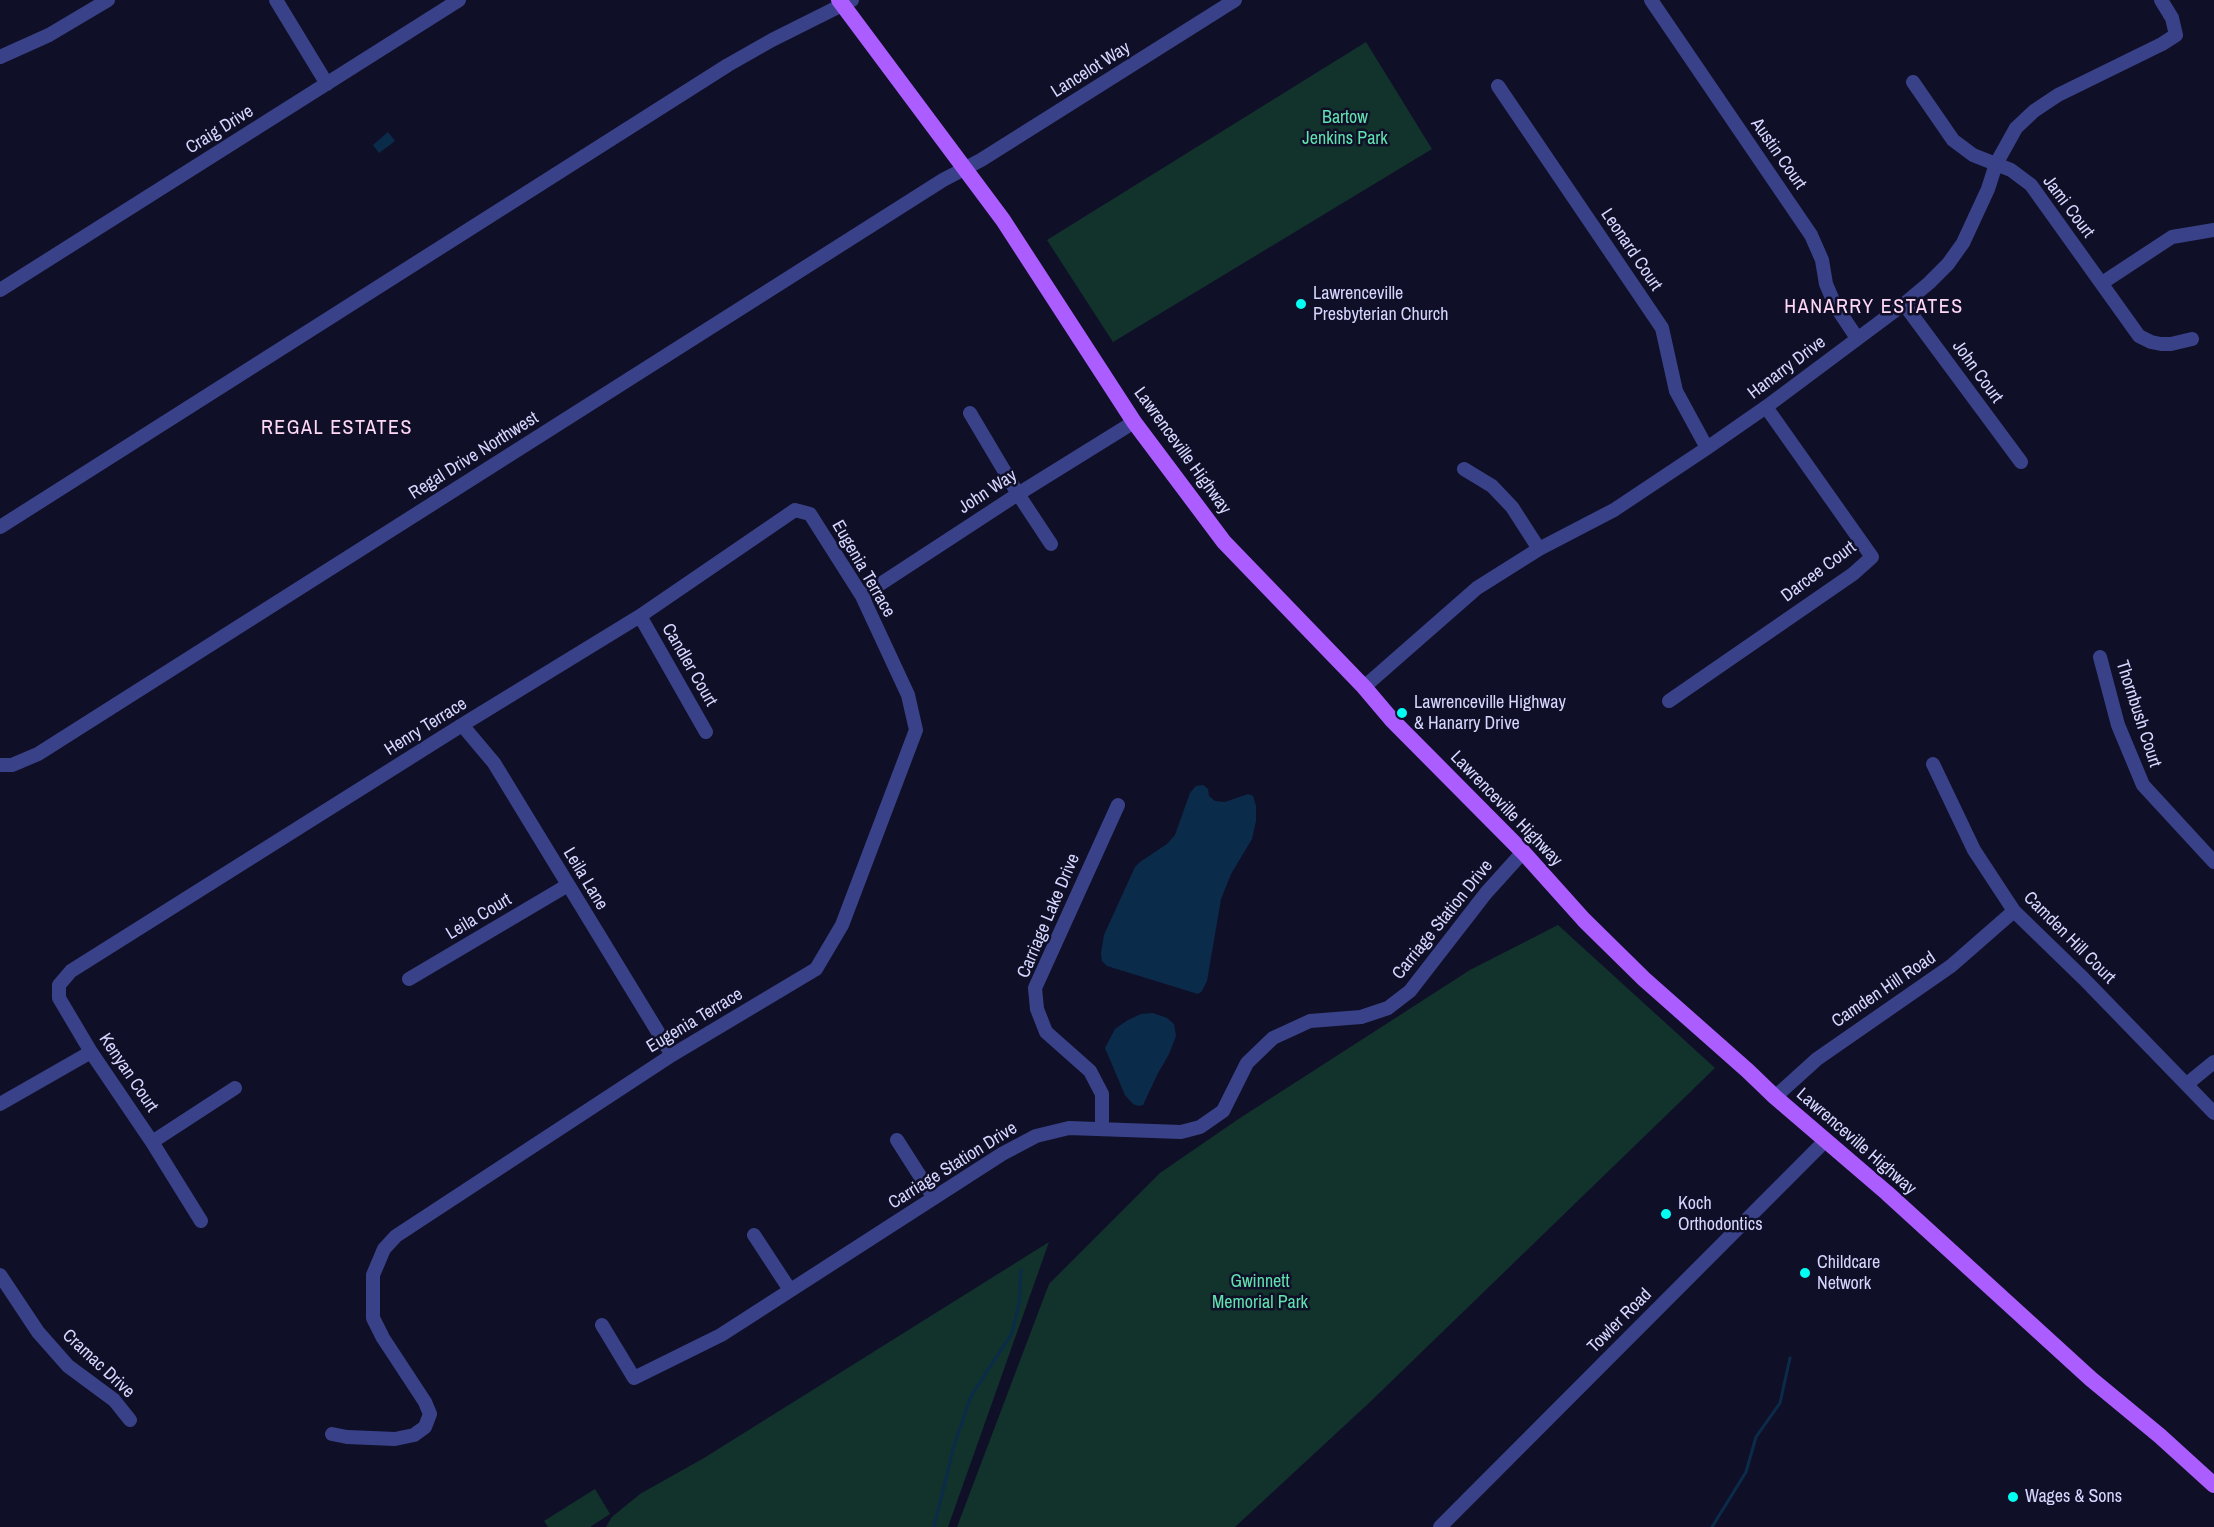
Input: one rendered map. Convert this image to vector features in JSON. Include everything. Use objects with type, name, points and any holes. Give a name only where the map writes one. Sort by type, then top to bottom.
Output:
[{"type":"main road","name":"Lawrenceville Highway","points":[[844,2],[1003,220],[1134,422],[1224,542],[1364,687],[1392,720],[1523,852],[1584,920],[1644,979],[1775,1097],[1887,1193],[2091,1379],[2160,1436],[2214,1485]]},
{"type":"street","points":[[0,57],[49,35],[108,0]]},
{"type":"street","points":[[276,0],[327,84]]},
{"type":"street","name":"Craig Drive","points":[[0,290],[459,0]]},
{"type":"street","name":"Lancelot Way","points":[[965,169],[1234,0]]},
{"type":"street","name":"Austin Court","points":[[1651,0],[1811,235],[1822,260],[1826,284],[1835,305],[1857,338]]},
{"type":"street","name":"Hanarry Drive","points":[[1364,687],[1477,588],[1539,549],[1614,510],[1766,407],[1905,304],[1948,264],[1963,243],[1988,189],[1996,164],[2016,128],[2034,111],[2058,95],[2176,35],[2172,18],[2161,0]]},
{"type":"street","points":[[0,527],[728,65],[844,2]]},
{"type":"street","name":"Jami Court","points":[[1913,82],[1953,140],[1973,155],[2011,170],[2031,185],[2139,336],[2161,344],[2192,339]]},
{"type":"street","name":"Leonard Court","points":[[1498,86],[1662,328],[1676,391],[1707,448]]},
{"type":"street","name":"Regal Drive Northwest","points":[[0,765],[18,763],[38,754],[943,180],[965,169]]},
{"type":"street","points":[[2102,283],[2172,237],[2214,230]]},
{"type":"street","name":"John Court","points":[[1905,304],[2021,462]]},
{"type":"street","name":"Darcee Court","points":[[1669,701],[1853,574],[1872,557],[1766,407]]},
{"type":"street","points":[[970,413],[1018,494],[1052,544]]},
{"type":"street","name":"John Way","points":[[862,596],[1018,494],[1134,422]]},
{"type":"street","points":[[1464,469],[1492,486],[1512,507],[1539,549]]},
{"type":"street","name":"Eugenia Terrace","points":[[332,1434],[347,1437],[395,1439],[414,1435],[425,1427],[430,1414],[425,1402],[383,1338],[373,1318],[373,1275],[384,1249],[396,1236],[672,1056],[816,969],[842,925],[916,730],[908,695],[862,596],[810,514],[795,510],[770,527]]},
{"type":"street","name":"Henry Terrace","points":[[98,955],[462,725],[640,616],[770,527]]},
{"type":"street","name":"Candler Court","points":[[640,616],[706,732]]},
{"type":"street","name":"Thornbush Court","points":[[2100,657],[2118,725],[2143,785],[2214,862]]},
{"type":"street","name":"Leila Lane","points":[[462,725],[494,763],[672,1056]]},
{"type":"street","name":"Camden Hill Court","points":[[1933,764],[1974,850],[2014,911],[2084,979],[2214,1113]]},
{"type":"street","name":"Carriage Lake Drive","points":[[1102,1129],[1102,1094],[1090,1071],[1046,1032],[1037,1009],[1035,987],[1118,806]]},
{"type":"street","name":"Carriage Station Drive","points":[[602,1324],[634,1378],[721,1335],[1002,1154],[1036,1136],[1069,1128],[1181,1132],[1200,1127],[1223,1111],[1247,1063],[1273,1038],[1310,1021],[1361,1017],[1388,1008],[1410,991],[1486,893],[1523,852]]},
{"type":"street","name":"Leila Court","points":[[409,979],[568,885]]},
{"type":"street","name":"Camden Hill Road","points":[[1775,1097],[1826,1052],[1951,966],[2014,911]]},
{"type":"street","name":"Kenyan Court","points":[[98,955],[71,971],[59,985],[59,998],[91,1052],[152,1142],[201,1221]]},
{"type":"street","points":[[0,1104],[91,1052]]},
{"type":"street","points":[[2187,1084],[2214,1062]]},
{"type":"street","points":[[152,1142],[235,1088]]},
{"type":"street","points":[[897,1140],[934,1198]]},
{"type":"street","name":"Towler Road","points":[[1440,1527],[1825,1141]]},
{"type":"street","points":[[754,1235],[790,1290]]},
{"type":"street","name":"Cramac Drive","points":[[0,1275],[38,1332],[68,1366],[114,1400],[130,1420]]},
{"type":"green space","name":"Bartow Jenkins Park","points":[[1366,42],[1432,149],[1113,342],[1047,240]]},
{"type":"green space","name":"Gwinnett Memorial Park","points":[[1558,925],[1715,1068],[1370,1402],[1235,1527],[957,1527],[1049,1284],[1160,1173],[1237,1120],[1470,970]]},
{"type":"green space","points":[[1049,1242],[948,1527],[606,1527],[612,1517],[640,1494],[704,1458]]},
{"type":"green space","points":[[595,1489],[610,1514],[590,1527],[548,1527],[544,1521]]},
{"type":"water","points":[[388,132],[395,141],[379,153],[373,145]]},
{"type":"water","points":[[1203,785],[1215,801],[1225,802],[1248,794],[1253,796],[1256,821],[1252,839],[1231,874],[1221,899],[1207,981],[1198,994],[1107,966],[1102,961],[1101,953],[1104,935],[1135,867],[1167,844],[1175,835],[1190,793],[1196,786]]},
{"type":"water","points":[[1153,1013],[1167,1018],[1174,1024],[1176,1036],[1143,1105],[1138,1106],[1125,1095],[1105,1048],[1115,1029],[1141,1014]]},
{"type":"waterway","points":[[934,1527],[954,1446],[971,1396],[1012,1333],[1019,1304],[1021,1270]]},
{"type":"waterway","points":[[1712,1527],[1746,1472],[1756,1437],[1780,1403],[1790,1358]]},
{"type":"place","name":"Lawrenceville Presbyterian Church","points":[[1301,304]]},
{"type":"place","name":"Lawrenceville Highway & Hanarry Drive","points":[[1402,713]]},
{"type":"place","name":"Koch Orthodontics","points":[[1666,1214]]},
{"type":"place","name":"Childcare Network","points":[[1805,1273]]},
{"type":"place","name":"Wages & Sons","points":[[2013,1497]]},
{"type":"district","name":"HANARRY ESTATES","points":[[1874,308]]},
{"type":"district","name":"REGAL ESTATES","points":[[337,429]]}]
